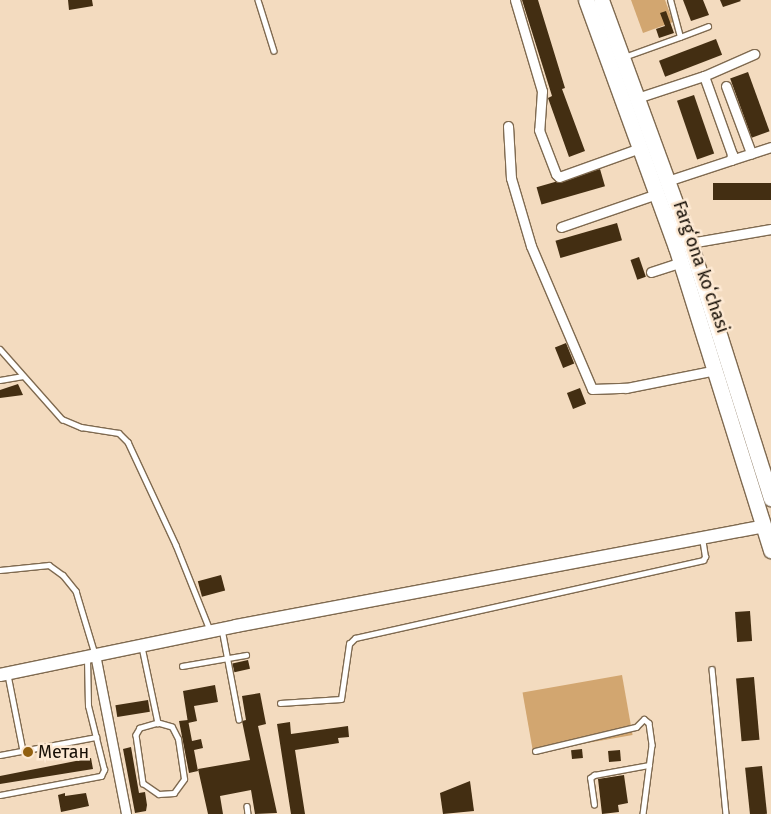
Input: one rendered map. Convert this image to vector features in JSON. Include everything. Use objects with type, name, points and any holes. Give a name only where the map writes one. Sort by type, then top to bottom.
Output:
[{"type":"main road","name":"Fargʻona koʻchasi","points":[[586,0],[681,262],[768,522],[771,550]]},
{"type":"main road","name":"Fargʻona koʻchasi","points":[[600,0],[690,243],[771,498]]},
{"type":"main road","points":[[4,674],[236,626],[632,553],[736,531],[768,522]]},
{"type":"street","points":[[515,0],[542,91],[540,130],[556,174],[559,177],[640,148]]},
{"type":"street","points":[[637,98],[704,76],[754,54]]},
{"type":"street","points":[[704,76],[732,154],[731,160]]},
{"type":"street","points":[[726,86],[751,153]]},
{"type":"street","points":[[508,126],[511,178],[531,246],[592,389],[626,388],[716,370]]},
{"type":"street","points":[[667,181],[771,146]]},
{"type":"street","points":[[561,227],[657,194]]},
{"type":"street","points":[[690,243],[771,229]]},
{"type":"street","points":[[651,272],[681,262]]},
{"type":"street","points":[[91,655],[126,814]]},
{"type":"lane","points":[[258,0],[274,51]]},
{"type":"lane","points":[[670,0],[680,37]]},
{"type":"lane","points":[[622,57],[708,26]]},
{"type":"lane","points":[[0,349],[62,419],[81,428],[119,433],[128,442],[228,659],[239,719]]},
{"type":"lane","points":[[0,380],[23,376]]},
{"type":"lane","points":[[280,703],[341,699],[349,644],[355,638],[703,560],[705,557],[702,538]]},
{"type":"lane","points":[[0,570],[49,565],[63,575],[76,591],[91,655],[88,706],[104,770],[101,776],[0,795]]},
{"type":"lane","points":[[141,645],[158,723]]},
{"type":"lane","points":[[182,666],[246,656]]},
{"type":"lane","points":[[712,669],[726,814]]},
{"type":"lane","points":[[4,674],[23,750]]},
{"type":"lane","points":[[534,751],[636,726],[644,719],[649,723],[652,745],[643,814]]},
{"type":"lane","points":[[158,723],[172,727],[178,739],[184,779],[174,793],[159,794],[143,783],[136,735],[140,728],[158,723]]},
{"type":"lane","points":[[0,755],[96,737]]},
{"type":"lane","points":[[594,805],[590,778],[594,774],[649,765]]},
{"type":"lane","points":[[247,806],[248,814]]},
{"type":"shaded area","points":[[631,0],[665,0],[673,22],[643,33]]},
{"type":"shaded area","points":[[622,675],[633,735],[533,753],[523,693]]},
{"type":"building","points":[[68,0],[92,0],[93,6],[69,10]]},
{"type":"building","points":[[522,0],[538,0],[565,88],[562,89],[585,151],[569,157],[548,98],[552,96]]},
{"type":"building","points":[[683,0],[703,0],[709,15],[691,21]]},
{"type":"building","points":[[720,0],[740,0],[741,1],[723,7]]},
{"type":"building","points":[[666,11],[674,33],[659,38],[656,29],[665,26],[660,13]]},
{"type":"building","points":[[716,39],[722,55],[665,77],[659,61]]},
{"type":"building","points":[[748,72],[770,131],[752,138],[730,78]]},
{"type":"building","points":[[694,95],[714,154],[697,159],[677,101]]},
{"type":"building","points":[[600,169],[605,186],[542,204],[537,187]]},
{"type":"building","points":[[713,183],[771,183],[771,200],[713,200]]},
{"type":"building","points":[[617,223],[622,240],[560,258],[555,241]]},
{"type":"building","points":[[639,257],[646,277],[637,280],[630,260]]},
{"type":"building","points":[[566,343],[574,363],[563,368],[555,347]]},
{"type":"building","points":[[18,384],[23,395],[0,398],[0,390]]},
{"type":"building","points":[[580,388],[586,404],[573,409],[567,393]]},
{"type":"building","points":[[221,575],[225,590],[202,597],[198,581]]},
{"type":"building","points":[[750,611],[752,641],[737,642],[735,612]]},
{"type":"building","points":[[248,660],[250,669],[234,672],[232,664]]},
{"type":"building","points":[[754,677],[759,740],[742,741],[736,679]]},
{"type":"building","points":[[215,685],[218,702],[194,706],[197,721],[188,723],[183,691]]},
{"type":"building","points":[[260,693],[266,724],[258,726],[277,813],[255,814],[251,790],[220,796],[223,814],[208,814],[198,769],[250,760],[242,721],[246,720],[242,696]]},
{"type":"building","points":[[148,700],[150,712],[117,717],[115,705]]},
{"type":"building","points":[[188,720],[192,741],[201,739],[203,748],[194,750],[198,771],[189,773],[179,721]]},
{"type":"building","points":[[290,722],[291,734],[348,726],[349,737],[338,738],[339,743],[295,750],[305,814],[291,814],[277,724]]},
{"type":"building","points":[[131,747],[139,793],[145,792],[147,805],[146,811],[135,813],[123,749]]},
{"type":"building","points":[[582,749],[583,758],[572,759],[571,750]]},
{"type":"building","points":[[620,750],[621,761],[609,762],[608,751]]},
{"type":"building","points":[[91,758],[93,769],[0,784],[0,776]]},
{"type":"building","points":[[762,766],[767,814],[750,814],[745,768]]},
{"type":"building","points":[[624,775],[628,803],[618,805],[619,812],[602,814],[598,779]]},
{"type":"building","points":[[470,781],[474,811],[443,814],[440,793]]},
{"type":"building","points":[[65,793],[65,796],[86,793],[89,806],[61,812],[58,795]]},
{"type":"place","name":"Метан","points":[[28,752]]}]
